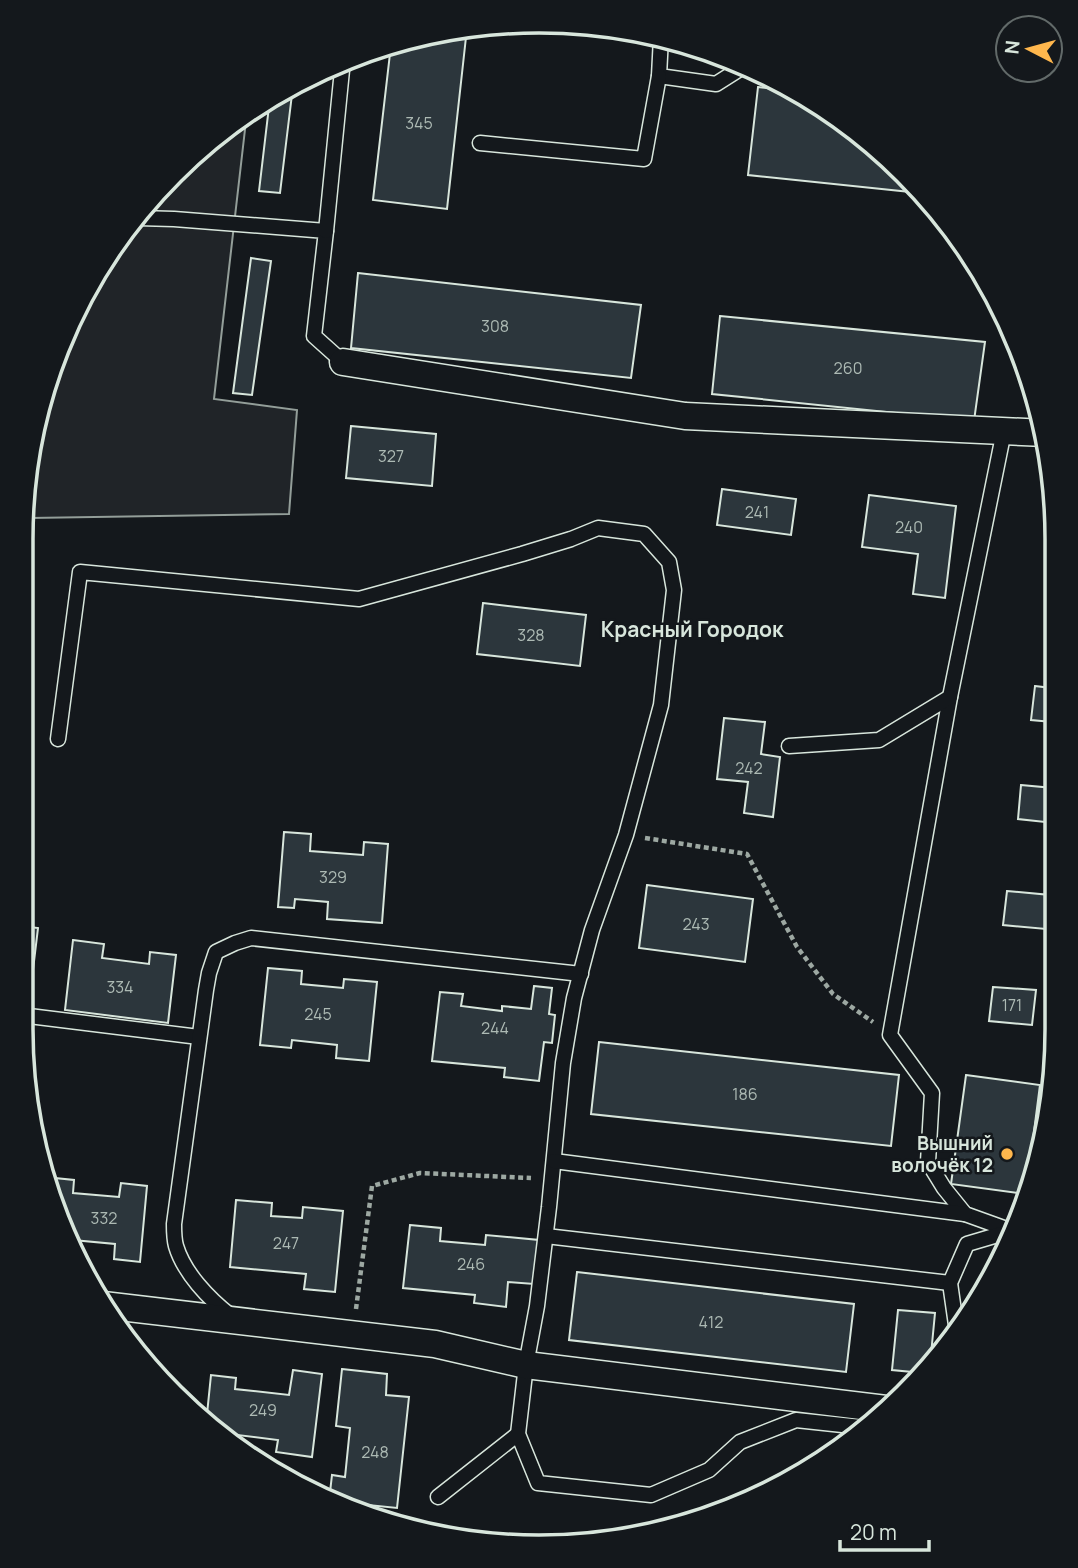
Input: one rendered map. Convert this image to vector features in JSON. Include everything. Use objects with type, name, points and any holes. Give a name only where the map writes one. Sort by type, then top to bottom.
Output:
[{"type":"street","points":[[342,362],[685,416],[1033,432]]},
{"type":"street","points":[[116,1307],[435,1344],[526,1365],[874,1407]]},
{"type":"lane","points":[[480,143],[644,159],[659,76],[660,48]]},
{"type":"lane","points":[[342,73],[314,336],[342,362]]},
{"type":"lane","points":[[659,76],[716,84],[734,73]]},
{"type":"lane","points":[[149,218],[326,231]]},
{"type":"lane","points":[[965,1214],[928,1162],[932,1093],[890,1035],[950,696],[1004,431]]},
{"type":"lane","points":[[58,739],[80,572],[359,599],[534,550],[598,528],[644,534],[669,562],[674,590],[661,705],[626,835],[592,930],[574,998],[563,1063],[546,1236],[518,1434],[538,1483],[651,1495],[709,1470],[740,1442],[796,1420],[852,1426]]},
{"type":"lane","points":[[789,746],[879,740],[950,696]]},
{"type":"lane","points":[[237,1321],[210,1299],[189,1272],[176,1246],[174,1224],[199,1037],[209,973],[216,952],[251,938],[581,974]]},
{"type":"lane","points":[[33,1016],[199,1037]]},
{"type":"lane","points":[[554,1161],[965,1214],[1004,1228]]},
{"type":"lane","points":[[955,1317],[950,1283],[967,1244],[1001,1234]]},
{"type":"lane","points":[[546,1236],[950,1283]]},
{"type":"lane","points":[[438,1497],[518,1434]]},
{"type":"path","points":[[626,835],[747,854],[797,947],[833,994],[890,1035]]},
{"type":"path","points":[[353,1334],[372,1186],[420,1173],[552,1179]]},
{"type":"shaded area","points":[[245,127],[214,399],[297,410],[289,514],[34,518],[38,473],[50,408],[85,315],[118,258],[159,206],[181,181]]},
{"type":"building","points":[[466,39],[447,209],[373,200],[390,56]]},
{"type":"building","points":[[758,87],[769,88],[820,118],[872,159],[906,192],[748,175]]},
{"type":"building","points":[[292,98],[280,193],[259,191],[268,112]]},
{"type":"building","points":[[251,258],[271,261],[252,395],[233,393]]},
{"type":"building","points":[[358,273],[641,305],[631,378],[351,348]]},
{"type":"building","points":[[720,316],[985,342],[974,421],[712,394]]},
{"type":"building","points":[[351,426],[436,434],[432,486],[346,478]]},
{"type":"building","points":[[722,489],[796,499],[791,535],[717,525]]},
{"type":"building","points":[[869,495],[956,506],[945,598],[913,594],[918,554],[862,547]]},
{"type":"building","points":[[483,603],[586,615],[580,666],[477,654]]},
{"type":"building","points":[[1035,686],[1045,687],[1045,721],[1031,720]]},
{"type":"building","points":[[724,718],[765,722],[761,754],[780,757],[773,817],[744,813],[748,782],[717,779]]},
{"type":"building","points":[[1021,785],[1045,787],[1045,822],[1018,819]]},
{"type":"building","points":[[284,832],[311,834],[310,851],[363,855],[364,842],[388,844],[382,923],[327,919],[328,902],[295,899],[294,908],[278,907]]},
{"type":"building","points":[[647,885],[753,899],[745,962],[639,948]]},
{"type":"building","points":[[1007,891],[1045,895],[1045,929],[1003,925]]},
{"type":"building","points":[[33,927],[38,928],[33,970]]},
{"type":"building","points":[[73,940],[104,944],[102,958],[149,964],[150,952],[176,955],[168,1023],[65,1010]]},
{"type":"building","points":[[268,968],[302,971],[301,984],[343,988],[344,979],[377,982],[369,1061],[336,1058],[337,1045],[292,1040],[291,1048],[260,1045]]},
{"type":"building","points":[[534,986],[552,988],[549,1014],[555,1015],[552,1043],[544,1042],[539,1081],[504,1077],[505,1068],[432,1061],[440,992],[463,994],[461,1006],[502,1011],[502,1006],[531,1009]]},
{"type":"building","points":[[993,987],[1036,990],[1032,1025],[989,1021]]},
{"type":"building","points":[[599,1042],[899,1075],[891,1146],[591,1114]]},
{"type":"building","points":[[966,1075],[1040,1085],[1034,1134],[1018,1193],[951,1184]]},
{"type":"building","points":[[56,1178],[74,1180],[73,1193],[119,1197],[121,1183],[147,1186],[140,1262],[114,1259],[115,1244],[80,1241]]},
{"type":"building","points":[[236,1200],[272,1203],[271,1216],[302,1218],[303,1207],[343,1211],[335,1292],[304,1289],[306,1274],[230,1267]]},
{"type":"building","points":[[410,1225],[441,1228],[440,1241],[485,1245],[486,1235],[539,1240],[534,1284],[508,1282],[506,1307],[474,1303],[475,1295],[403,1288]]},
{"type":"building","points":[[577,1272],[854,1304],[846,1372],[569,1340]]},
{"type":"building","points":[[898,1310],[935,1313],[932,1347],[910,1372],[892,1370]]},
{"type":"building","points":[[342,1369],[387,1374],[386,1395],[409,1397],[397,1508],[368,1505],[330,1490],[332,1475],[345,1477],[350,1428],[336,1426]]},
{"type":"building","points":[[293,1370],[322,1374],[312,1457],[276,1452],[278,1440],[238,1435],[207,1410],[211,1375],[236,1378],[235,1389],[289,1395]]},
{"type":"place","name":"Вышний волочёк 12","points":[[1007,1154]]},
{"type":"district","name":"Красный Городок","points":[[692,630]]}]
